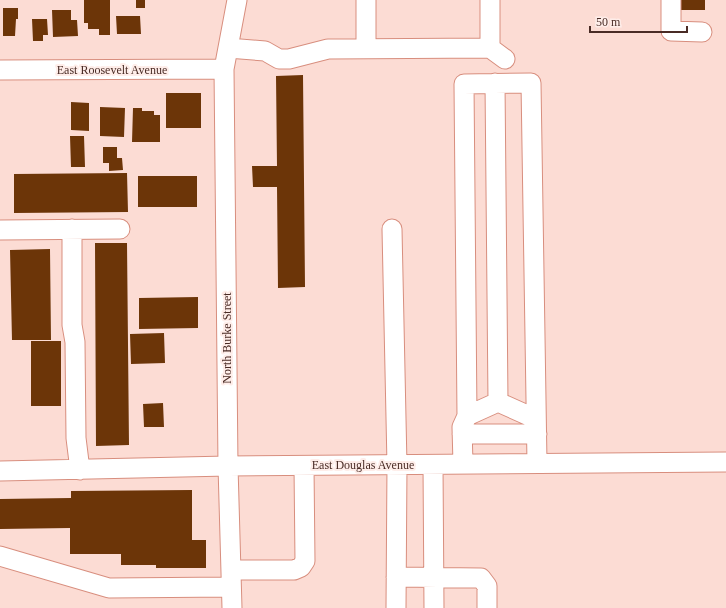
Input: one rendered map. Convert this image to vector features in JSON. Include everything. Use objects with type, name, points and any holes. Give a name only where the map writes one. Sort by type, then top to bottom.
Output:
[{"type":"street","name":"North Burke Street","points":[[232,608],[228,466],[224,69],[237,0]]},
{"type":"street","points":[[366,0],[366,48]]},
{"type":"street","points":[[228,48],[265,51],[279,59],[289,59],[322,49],[366,48],[498,54],[490,0]]},
{"type":"street","points":[[671,0],[671,31],[702,32]]},
{"type":"street","name":"East Roosevelt Avenue","points":[[0,70],[224,69]]},
{"type":"street","points":[[463,464],[462,427],[467,416],[464,84],[531,82],[537,464]]},
{"type":"street","points":[[495,83],[498,402]]},
{"type":"street","points":[[72,229],[72,324],[75,342],[76,438],[79,452],[80,470]]},
{"type":"street","points":[[0,230],[120,229]]},
{"type":"street","points":[[392,229],[397,465],[396,608]]},
{"type":"street","points":[[467,416],[498,402]]},
{"type":"street","points":[[498,402],[536,426]]},
{"type":"street","points":[[462,434],[536,426]]},
{"type":"street","name":"East Douglas Avenue","points":[[0,471],[228,466],[726,462]]},
{"type":"street","points":[[433,465],[434,608]]},
{"type":"street","points":[[0,556],[109,588],[231,579],[294,570],[301,567],[305,561],[304,466]]},
{"type":"street","points":[[396,577],[481,578],[487,586],[486,608]]},
{"type":"building","points":[[84,0],[110,0],[110,35],[99,35],[99,29],[88,29],[88,23],[84,23]]},
{"type":"building","points":[[136,0],[145,0],[145,8],[136,8]]},
{"type":"building","points":[[680,0],[705,0],[705,10],[680,10]]},
{"type":"building","points":[[3,8],[18,8],[15,36],[3,36]]},
{"type":"building","points":[[52,10],[71,10],[71,20],[77,20],[78,36],[53,37]]},
{"type":"building","points":[[116,16],[140,16],[141,34],[117,34]]},
{"type":"building","points":[[32,19],[47,19],[48,35],[43,35],[43,41],[33,41]]},
{"type":"building","points":[[303,75],[305,287],[278,288],[277,187],[253,187],[252,166],[277,166],[276,76]]},
{"type":"building","points":[[166,93],[201,93],[201,128],[166,128]]},
{"type":"building","points":[[71,102],[89,103],[89,131],[71,130]]},
{"type":"building","points":[[100,107],[125,108],[124,137],[100,136]]},
{"type":"building","points":[[133,108],[142,108],[142,111],[154,111],[154,115],[160,115],[160,142],[132,142]]},
{"type":"building","points":[[70,136],[84,136],[85,167],[71,167]]},
{"type":"building","points":[[103,147],[117,147],[117,158],[122,158],[123,170],[109,171],[109,163],[103,163]]},
{"type":"building","points":[[127,173],[128,212],[14,213],[14,174]]},
{"type":"building","points":[[138,176],[197,176],[197,207],[138,207]]},
{"type":"building","points":[[95,243],[127,243],[129,445],[96,446]]},
{"type":"building","points":[[50,249],[51,340],[12,340],[10,250]]},
{"type":"building","points":[[198,297],[198,328],[139,329],[139,298]]},
{"type":"building","points":[[164,333],[165,363],[131,364],[130,334]]},
{"type":"building","points":[[31,341],[61,341],[61,406],[31,406]]},
{"type":"building","points":[[163,403],[164,427],[144,427],[143,404]]},
{"type":"building","points":[[192,490],[192,540],[206,540],[206,568],[156,568],[156,565],[121,565],[121,554],[70,554],[70,528],[0,529],[0,499],[71,498],[71,491]]}]
